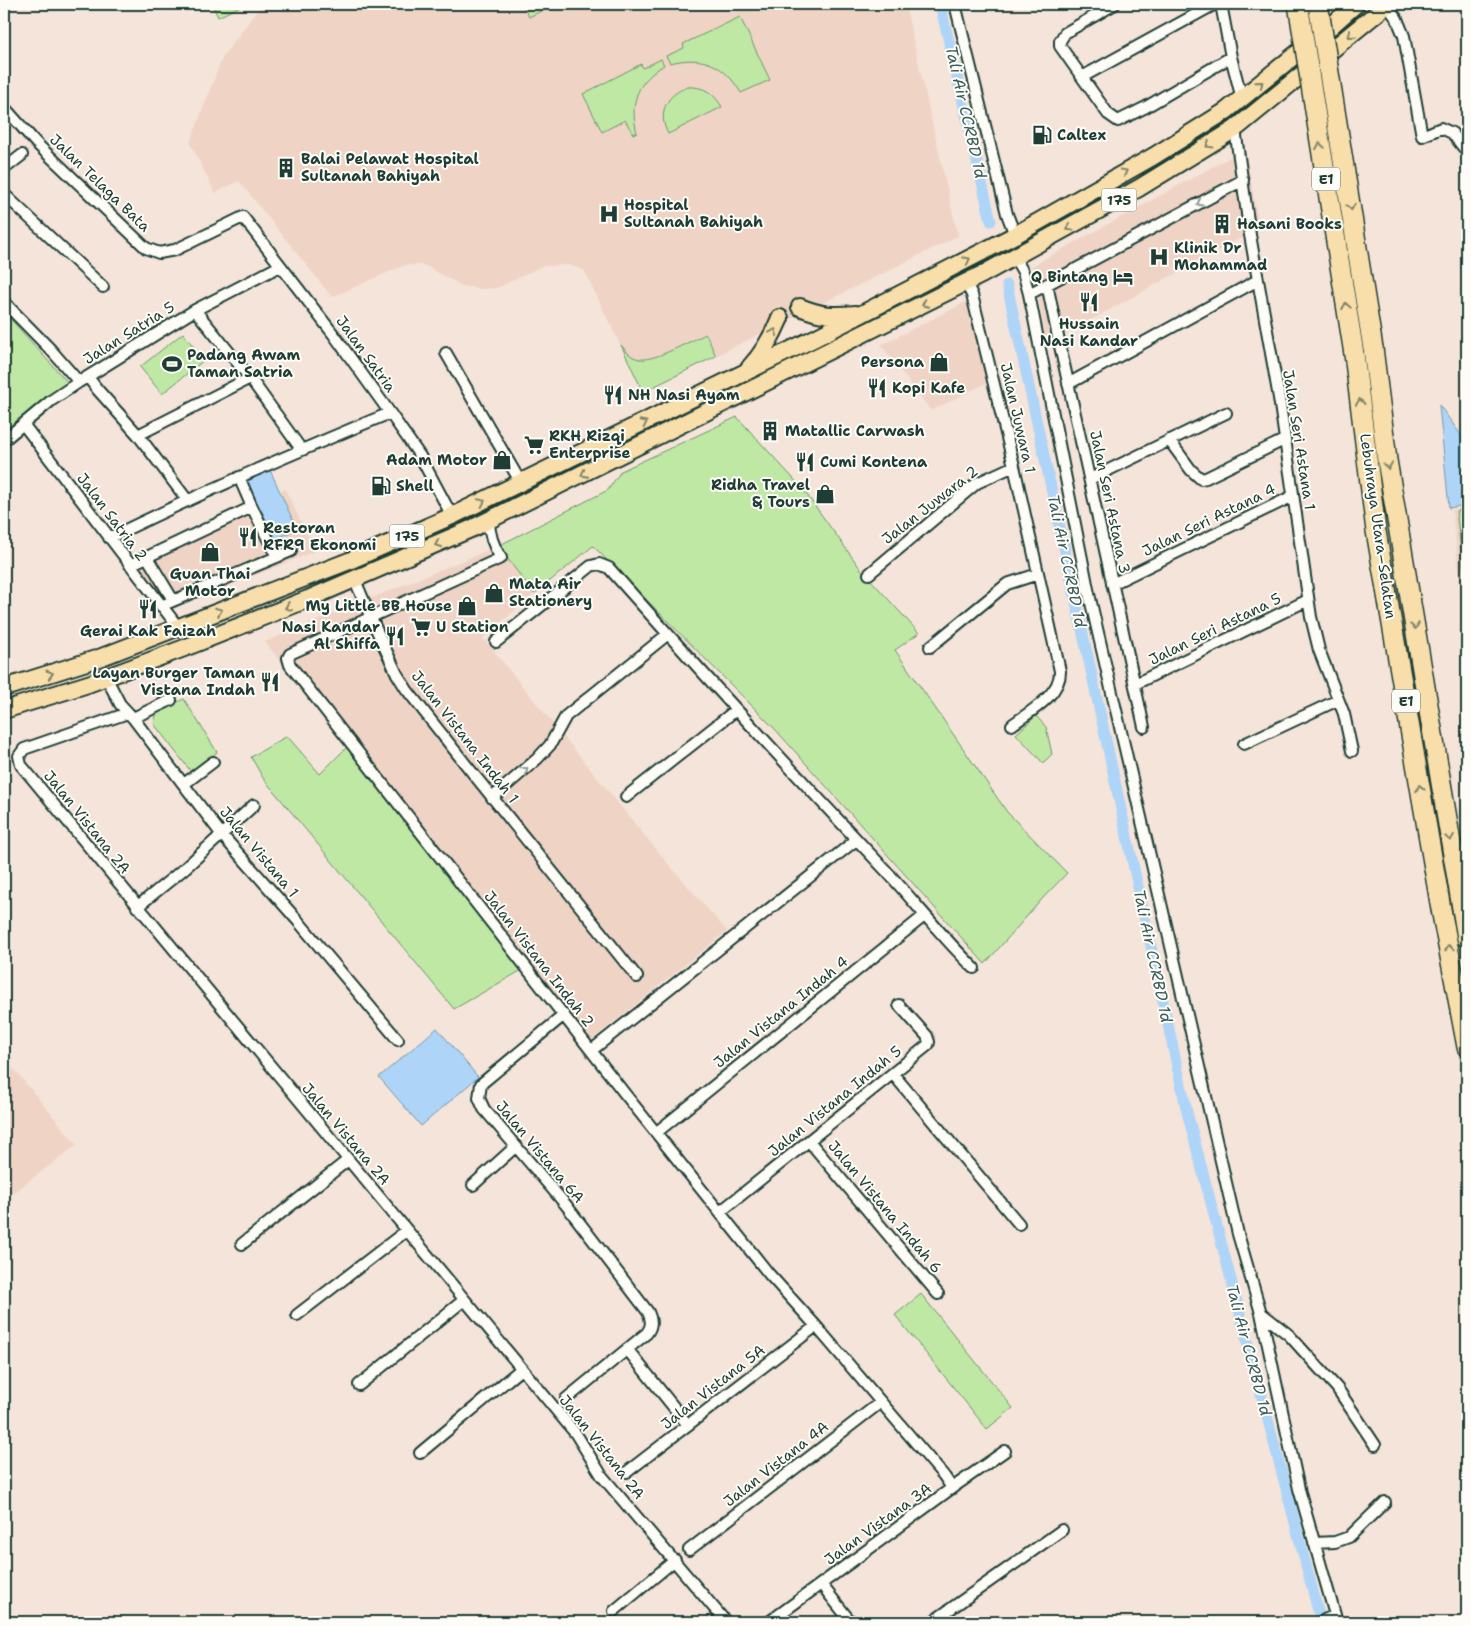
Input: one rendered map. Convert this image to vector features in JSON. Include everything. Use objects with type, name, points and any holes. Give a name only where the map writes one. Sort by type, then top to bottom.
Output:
[{"type":"highway","name":"Lebuhraya Utara–Selatan","points":[[1298,4],[1354,354],[1376,531],[1467,1047]]},
{"type":"highway","name":"Lebuhraya Utara–Selatan","points":[[1318,4],[1373,348],[1387,460],[1467,938]]},
{"type":"highway","name":"175","points":[[4,688],[91,661],[349,561],[452,516],[521,483],[815,338],[1015,235],[1154,156],[1242,99],[1356,4]]},
{"type":"highway","name":"175","points":[[4,710],[106,677],[355,580],[489,520],[966,283],[1015,258],[1139,188],[1236,129],[1388,4]]},
{"type":"highway","points":[[800,307],[817,314],[833,316],[864,313]]},
{"type":"highway","points":[[745,372],[763,352],[780,318]]},
{"type":"highway","points":[[815,338],[823,355]]},
{"type":"highway","points":[[795,348],[803,365]]},
{"type":"street","points":[[955,4],[1007,214],[1015,235]]},
{"type":"street","points":[[1115,4],[1065,33],[1060,41],[1060,46],[1108,114],[1118,121],[1146,107],[1231,57]]},
{"type":"street","points":[[1082,77],[1215,4]]},
{"type":"street","points":[[1221,4],[1231,57],[1242,99]]},
{"type":"street","points":[[1388,4],[1404,36],[1422,136],[1441,128],[1452,134],[1467,152]]},
{"type":"street","name":"Jalan Telaga Bata","points":[[4,107],[37,144],[146,248],[159,252],[175,250],[243,217]]},
{"type":"street","name":"Jalan Seri Astana 1","points":[[1236,129],[1258,280],[1279,398],[1308,600],[1319,650],[1344,714],[1352,751]]},
{"type":"street","points":[[4,169],[22,155]]},
{"type":"street","points":[[1029,294],[1243,180]]},
{"type":"street","points":[[4,194],[103,286]]},
{"type":"street","name":"Jalan Satria","points":[[243,217],[334,335],[390,413],[420,456],[452,516]]},
{"type":"street","points":[[1015,258],[1029,294],[1089,594],[1238,1234],[1261,1313],[1330,1620]]},
{"type":"street","name":"Jalan Satria 5","points":[[4,440],[52,400],[88,376],[195,310],[280,266]]},
{"type":"street","points":[[1068,384],[1258,280]]},
{"type":"street","name":"Jalan Juwara 1","points":[[966,283],[977,314],[1059,663],[1060,679],[1056,687],[1043,701],[1012,725]]},
{"type":"street","name":"Jalan Seri Astana 3","points":[[1047,284],[1144,727]]},
{"type":"street","points":[[4,302],[79,382]]},
{"type":"street","points":[[195,310],[250,378],[301,449]]},
{"type":"street","points":[[446,353],[521,483]]},
{"type":"street","points":[[88,376],[97,389],[138,435],[188,500]]},
{"type":"street","points":[[138,435],[250,378]]},
{"type":"street","points":[[109,538],[301,449],[390,413]]},
{"type":"street","points":[[1090,479],[1226,413]]},
{"type":"street","name":"Jalan Satria 2","points":[[23,424],[178,627]]},
{"type":"street","points":[[1169,440],[1191,470],[1201,479],[1212,476],[1284,440]]},
{"type":"street","name":"Jalan Juwara 2","points":[[868,574],[977,483],[1014,466]]},
{"type":"street","points":[[240,477],[252,508],[277,557]]},
{"type":"street","name":"Jalan Seri Astana 4","points":[[1112,584],[1293,496]]},
{"type":"street","points":[[130,565],[252,508]]},
{"type":"street","points":[[371,618],[501,558],[490,535],[489,520]]},
{"type":"street","points":[[161,606],[292,552]]},
{"type":"street","points":[[147,557],[173,600]]},
{"type":"street","points":[[496,642],[590,566],[599,564],[609,568],[736,710],[974,968]]},
{"type":"street","points":[[930,647],[1003,587],[1012,582],[1038,574]]},
{"type":"street","name":"Jalan Vistana Indah 1","points":[[355,580],[397,674],[407,690],[637,977]]},
{"type":"street","name":"Jalan Seri Astana 5","points":[[1135,684],[1308,600]]},
{"type":"street","name":"Jalan Vistana Indah 2","points":[[371,618],[290,654],[289,661],[298,676],[625,1094],[769,1274],[881,1402],[952,1488]]},
{"type":"street","points":[[492,798],[537,759],[554,739],[566,716],[668,634]]},
{"type":"street","name":"Jalan Vistana 1","points":[[106,677],[120,704],[222,835],[298,921],[398,1040]]},
{"type":"street","points":[[130,715],[171,700]]},
{"type":"street","points":[[1244,744],[1338,700]]},
{"type":"street","points":[[626,797],[736,710]]},
{"type":"street","name":"Jalan Vistana 2A","points":[[130,715],[24,749],[18,756],[19,760],[24,769],[137,906],[580,1440],[602,1476],[726,1622]]},
{"type":"street","points":[[184,784],[212,762]]},
{"type":"street","points":[[137,906],[254,806]]},
{"type":"street","points":[[592,1050],[856,840]]},
{"type":"street","name":"Jalan Vistana Indah 4","points":[[657,1132],[924,916]]},
{"type":"street","name":"Jalan Vistana Indah 5","points":[[720,1212],[923,1049],[929,1042],[925,1033],[899,1005]]},
{"type":"street","name":"Jalan Vistana 6A","points":[[564,1015],[481,1084],[479,1098],[484,1109],[566,1205],[648,1312],[651,1328],[627,1349]]},
{"type":"street","points":[[893,1074],[1019,1224]]},
{"type":"street","name":"Jalan Vistana Indah 6","points":[[809,1141],[938,1294]]},
{"type":"street","points":[[473,1185],[515,1147]]},
{"type":"street","points":[[242,1244],[348,1160]]},
{"type":"street","points":[[297,1315],[406,1230]]},
{"type":"street","points":[[358,1386],[464,1300]]},
{"type":"street","points":[[1261,1313],[1289,1335],[1337,1388],[1375,1445]]},
{"type":"street","name":"Jalan Vistana 5A","points":[[627,1472],[816,1326]]},
{"type":"street","points":[[566,1400],[627,1349],[688,1425]]},
{"type":"street","points":[[420,1453],[521,1369]]},
{"type":"street","name":"Jalan Vistana 4A","points":[[690,1550],[881,1402]]},
{"type":"street","name":"Jalan Vistana 3A","points":[[769,1622],[1005,1451]]},
{"type":"street","points":[[1314,1543],[1335,1542],[1349,1537],[1385,1502]]},
{"type":"street","points":[[932,1622],[1062,1530]]},
{"type":"street","points":[[614,1611],[675,1560]]},
{"type":"street","points":[[821,1584],[851,1622]]},
{"type":"shaded area","name":"Hospital Sultanah Bahiyah","points":[[262,4],[905,4],[958,236],[643,392],[584,270],[569,265],[542,266],[497,288],[483,289],[462,286],[424,265],[405,265],[332,297],[239,181],[215,193],[190,143],[223,56]]},
{"type":"shaded area","points":[[1245,149],[1259,228],[1047,344],[1032,266]]},
{"type":"shaded area","points":[[976,297],[998,377],[931,411],[881,345]]},
{"type":"shaded area","points":[[285,489],[315,551],[161,613],[128,565]]},
{"type":"shaded area","points":[[1467,508],[1467,640],[1452,510]]},
{"type":"shaded area","points":[[498,546],[534,594],[483,638],[664,859],[727,931],[583,1047],[265,642]]},
{"type":"shaded area","points":[[4,1057],[77,1145],[4,1200]]},
{"type":"green space","points":[[212,4],[245,4],[218,17]]},
{"type":"green space","points":[[522,4],[555,4],[529,17]]},
{"type":"green space","points":[[740,17],[770,80],[741,93],[727,75],[712,64],[693,60],[670,63],[666,56],[684,48],[683,44]]},
{"type":"green space","points":[[661,59],[664,65],[647,78],[637,94],[634,112],[637,133],[633,134],[625,120],[602,132],[583,94],[641,64],[643,68]]},
{"type":"green space","points":[[687,87],[708,91],[722,107],[668,134],[663,119],[666,106],[674,95]]},
{"type":"green space","points":[[4,312],[71,386],[4,434]]},
{"type":"green space","name":"Padang Awam Taman Satria","points":[[183,333],[204,360],[162,394],[140,367]]},
{"type":"green space","points":[[706,334],[716,356],[643,392],[621,345],[634,357],[646,359],[663,354]]},
{"type":"green space","points":[[737,417],[802,488],[860,568],[919,633],[895,650],[1007,812],[1067,873],[985,964],[774,728],[593,546],[534,594],[498,546],[608,490],[621,471]]},
{"type":"green space","points":[[1467,510],[1467,596],[1456,511]]},
{"type":"green space","points":[[184,699],[217,752],[192,773],[154,724],[157,711]]},
{"type":"green space","points":[[1036,716],[1046,727],[1052,754],[1043,763],[1016,734]]},
{"type":"green space","points":[[287,736],[320,774],[347,747],[522,970],[454,1009],[263,778],[251,757]]},
{"type":"green space","points":[[921,1294],[1013,1408],[987,1429],[895,1315]]},
{"type":"water","points":[[1439,405],[1467,443],[1467,505],[1449,508]]},
{"type":"water","points":[[270,470],[297,529],[272,541],[245,481]]},
{"type":"water","points":[[437,1028],[478,1077],[421,1126],[379,1077]]},
{"type":"waterway","name":"Tali Air CCRBD 1d","points":[[940,4],[991,221]]},
{"type":"waterway","name":"Tali Air CCRBD 1d","points":[[1007,285],[1187,1112],[1321,1622]]},
{"type":"place","name":"Caltex","points":[[1042,135]]},
{"type":"place","name":"Balai Pelawat Hospital Sultanah Bahiyah","points":[[286,168]]},
{"type":"place","name":"Hospital Sultanah Bahiyah","points":[[609,214]]},
{"type":"place","name":"Hasani Books","points":[[1222,224]]},
{"type":"place","name":"Klinik Dr Mohammad","points":[[1159,257]]},
{"type":"place","name":"Q Bintang","points":[[1123,277]]},
{"type":"place","name":"Hussain Nasi Kandar","points":[[1089,302]]},
{"type":"place","name":"Persona","points":[[939,362]]},
{"type":"place","name":"Padang Awam Taman Satria","points":[[172,364]]},
{"type":"place","name":"Kopi Kafe","points":[[877,388]]},
{"type":"place","name":"NH Nasi Ayam","points":[[613,395]]},
{"type":"place","name":"Matallic Carwash","points":[[770,431]]},
{"type":"place","name":"RKH Rizqi Enterprise","points":[[534,445]]},
{"type":"place","name":"Adam Motor","points":[[502,460]]},
{"type":"place","name":"Cumi Kontena","points":[[805,462]]},
{"type":"place","name":"Shell","points":[[381,486]]},
{"type":"place","name":"Ridha Travel & Tours","points":[[825,494]]},
{"type":"place","name":"Restoran RFR9 Ekonomi","points":[[248,537]]},
{"type":"place","name":"Guan Thai Motor","points":[[210,552]]},
{"type":"place","name":"Mata Air Stationery","points":[[494,593]]},
{"type":"place","name":"My Little BB House","points":[[467,606]]},
{"type":"place","name":"Gerai Kak Faizah","points":[[148,609]]},
{"type":"place","name":"U Station","points":[[421,627]]},
{"type":"place","name":"Nasi Kandar Al Shiffa","points":[[395,636]]},
{"type":"place","name":"Layan Burger Taman Vistana Indah","points":[[270,682]]}]
